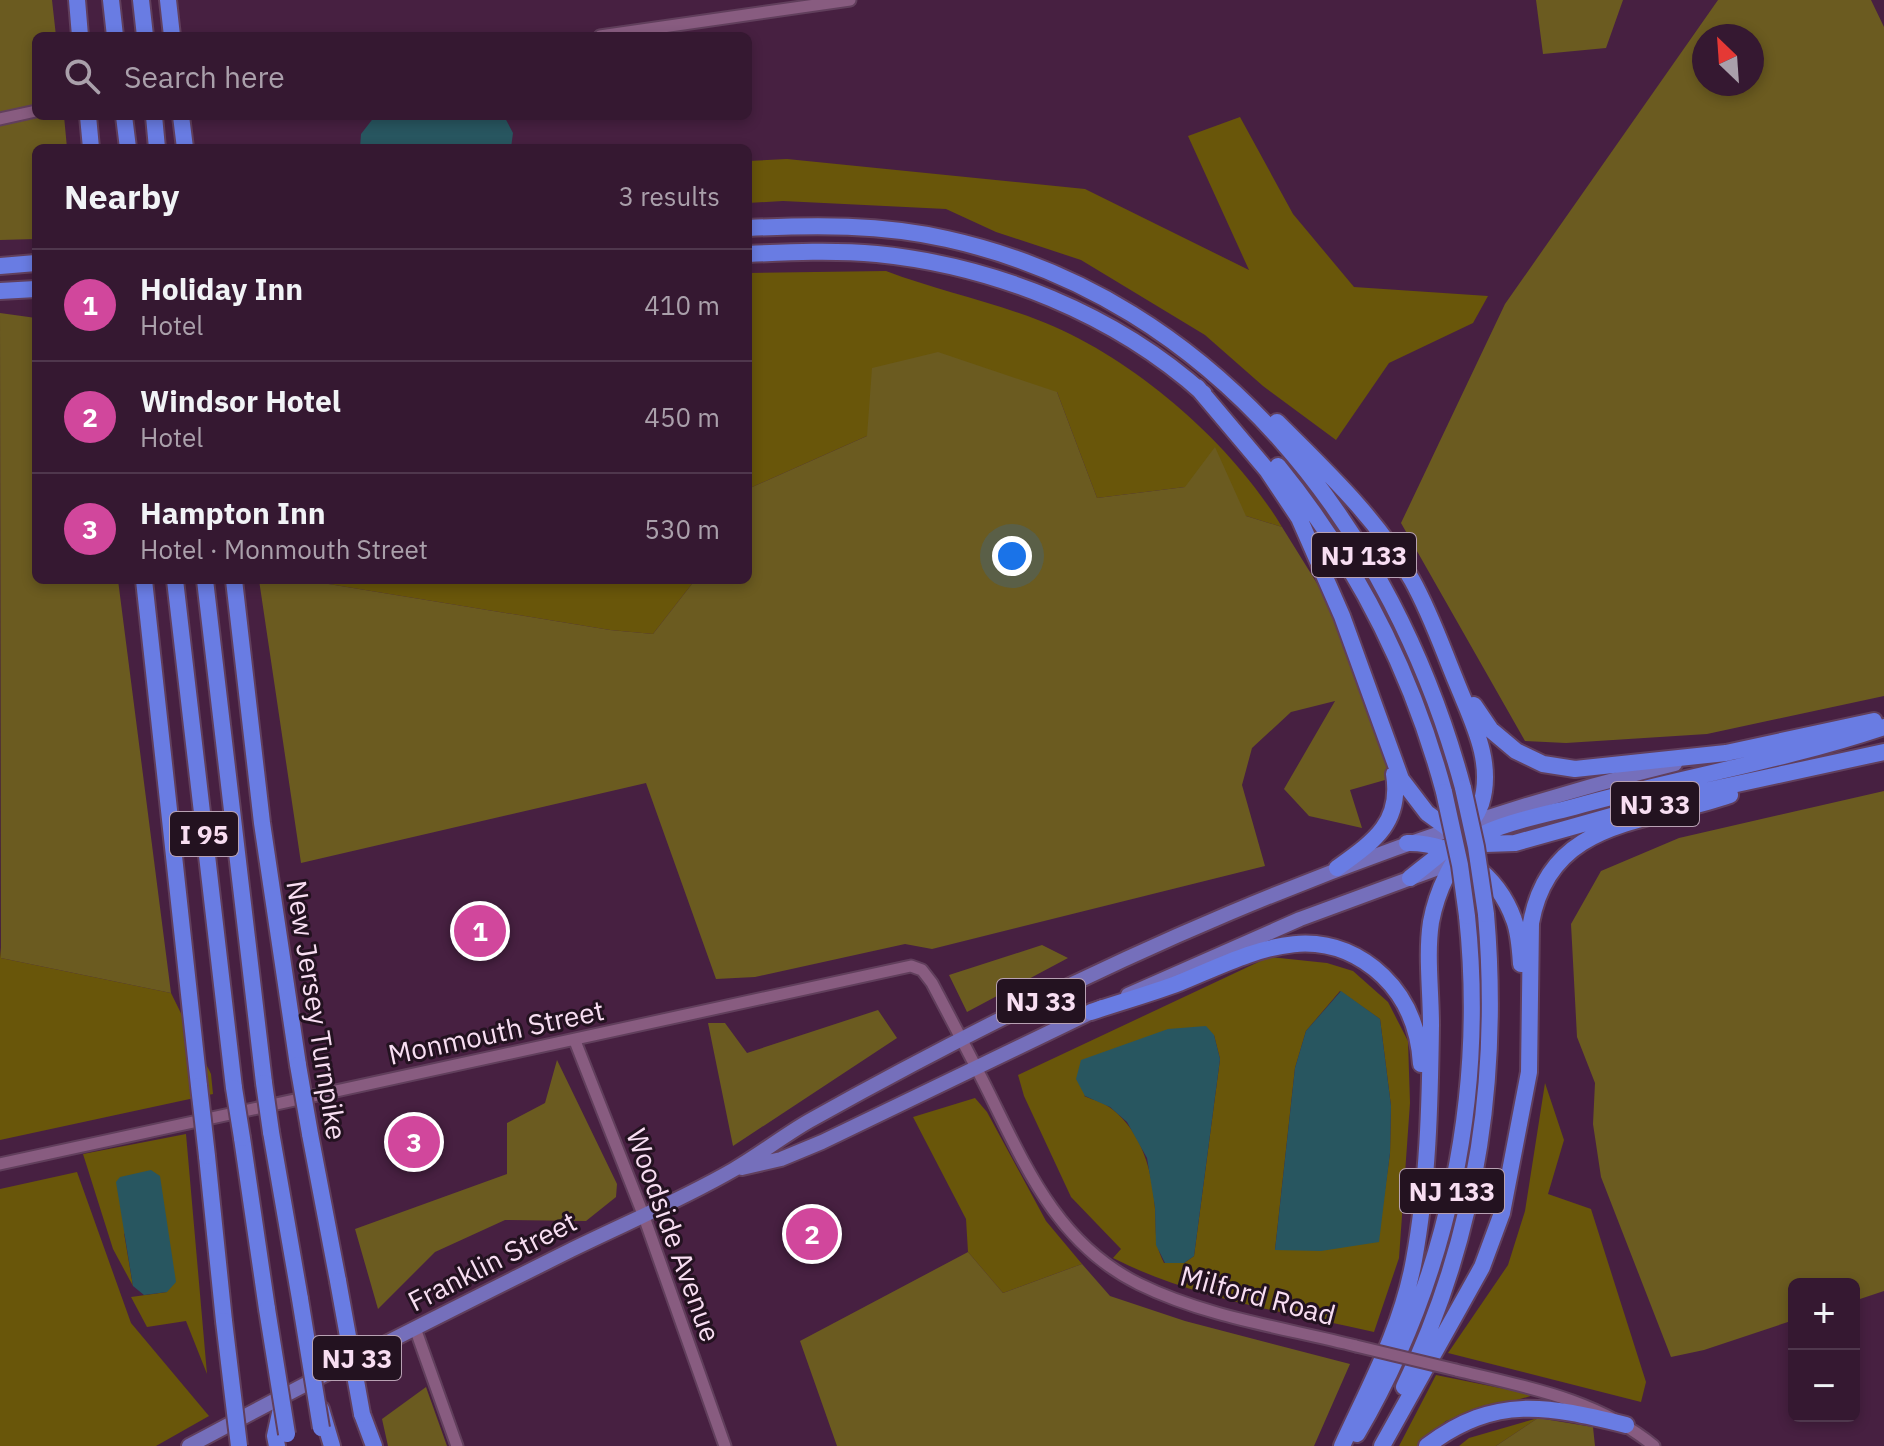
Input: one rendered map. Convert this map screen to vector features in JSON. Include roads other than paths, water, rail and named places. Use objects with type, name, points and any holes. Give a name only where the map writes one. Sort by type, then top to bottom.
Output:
[{"type":"highway","points":[[77,0],[80,32]]},
{"type":"highway","points":[[111,0],[115,32]]},
{"type":"highway","points":[[141,0],[145,32]]},
{"type":"highway","points":[[168,0],[172,32]]},
{"type":"highway","points":[[88,120],[91,144]]},
{"type":"highway","points":[[124,120],[128,144]]},
{"type":"highway","points":[[154,120],[157,144]]},
{"type":"highway","points":[[182,120],[184,144]]},
{"type":"highway","name":"NJ 133","points":[[752,228],[870,228],[925,235],[1036,265],[1106,297],[1201,361],[1243,399],[1282,441],[1332,505],[1394,609],[1446,731],[1476,847],[1486,914],[1491,1002],[1490,1050],[1484,1122],[1471,1197],[1436,1315],[1375,1446]]},
{"type":"highway","name":"NJ 133","points":[[752,254],[877,254],[944,265],[1034,292],[1102,324],[1151,353],[1197,387],[1272,460],[1311,509],[1376,614],[1424,725],[1458,854],[1472,979],[1470,1068],[1463,1133],[1452,1192],[1428,1278],[1405,1340],[1351,1446]]},
{"type":"highway","points":[[0,266],[32,263]]},
{"type":"highway","points":[[0,291],[32,289]]},
{"type":"highway","points":[[1201,361],[1248,392],[1358,504],[1403,565],[1473,703],[1491,730],[1506,744],[1553,767],[1588,769],[1726,753]]},
{"type":"highway","points":[[1197,387],[1267,470],[1299,518],[1345,623],[1391,757],[1414,799],[1427,813],[1459,835],[1492,844],[1515,843]]},
{"type":"highway","name":"I 95","points":[[144,584],[239,1446]]},
{"type":"highway","name":"I 95","points":[[175,584],[234,1088],[283,1403],[282,1440]]},
{"type":"highway","name":"New Jersey Turnpike","points":[[205,584],[264,1083],[324,1428],[324,1446]]},
{"type":"highway","name":"New Jersey Turnpike","points":[[234,584],[262,823],[298,1065],[367,1446]]},
{"type":"highway","points":[[1342,1446],[1380,1367],[1412,1272],[1421,1212],[1430,1074],[1430,930],[1438,897],[1456,856],[1459,835],[1472,820],[1484,789],[1482,749],[1439,636]]},
{"type":"highway","name":"NJ 33","points":[[1726,753],[1884,719]]},
{"type":"highway","points":[[1459,835],[1499,829],[1685,777],[1826,746],[1884,727]]},
{"type":"highway","name":"NJ 33","points":[[1515,843],[1674,799],[1884,752]]},
{"type":"highway","points":[[1337,868],[1373,841],[1390,818],[1396,788],[1391,757]]},
{"type":"highway","points":[[1382,1446],[1490,1250],[1508,1191],[1529,1072],[1531,923],[1537,899],[1551,870],[1576,845],[1608,828],[1710,801],[1796,771]]},
{"type":"highway","points":[[1407,843],[1429,843],[1482,872],[1501,894],[1511,912],[1518,932],[1523,1016],[1519,1125]]},
{"type":"highway","points":[[1410,878],[1456,856]]},
{"type":"highway","points":[[1091,1012],[1176,984],[1240,956],[1275,945],[1329,947],[1367,963],[1401,997],[1419,1042],[1421,1212]]},
{"type":"highway","points":[[1427,1446],[1475,1418],[1521,1408],[1565,1411],[1626,1425]]},
{"type":"highway","points":[[362,1414],[374,1446]]},
{"type":"highway","points":[[324,1428],[332,1446]]},
{"type":"main road","name":"NJ 33","points":[[1472,820],[1614,780],[1726,753]]},
{"type":"main road","name":"NJ 33","points":[[734,1170],[809,1121],[962,1040],[1189,928],[1407,843],[1459,835]]},
{"type":"main road","name":"NJ 33","points":[[1456,856],[1515,843]]},
{"type":"main road","name":"NJ 33","points":[[734,1170],[781,1159],[1265,933],[1410,878]]},
{"type":"main road","name":"Franklin Street","points":[[189,1446],[415,1328],[734,1170]]},
{"type":"street","points":[[628,32],[850,0]]},
{"type":"street","points":[[0,119],[32,112]]},
{"type":"street","name":"Monmouth Street","points":[[0,1164],[911,966],[922,970],[929,978],[962,1040]]},
{"type":"street","name":"Milford Road","points":[[962,1040],[1040,1194],[1073,1234],[1111,1267],[1138,1284],[1185,1303],[1574,1400],[1626,1425],[1654,1446]]},
{"type":"street","name":"Woodside Avenue","points":[[575,1041],[643,1214],[725,1446]]},
{"type":"street","points":[[415,1328],[457,1446]]},
{"type":"place","name":"Holiday Inn","points":[[480,931]]},
{"type":"place","name":"Hampton Inn","points":[[414,1142]]},
{"type":"place","name":"Windsor Hotel","points":[[812,1234]]}]
